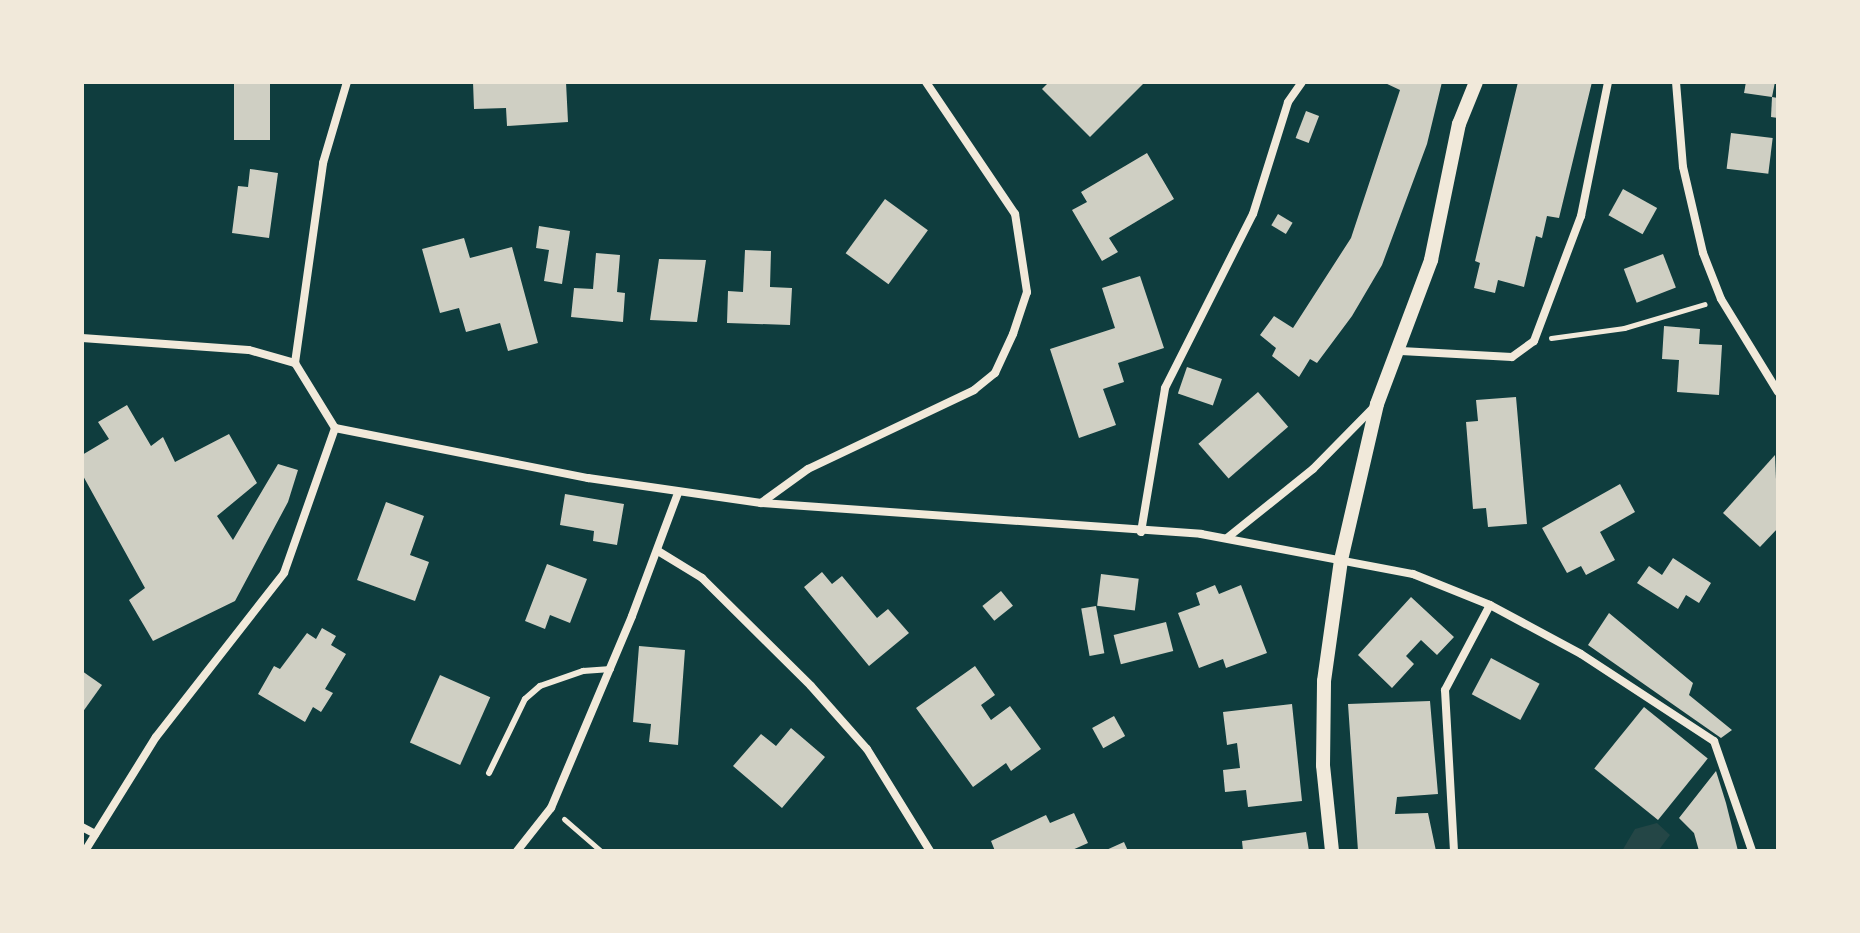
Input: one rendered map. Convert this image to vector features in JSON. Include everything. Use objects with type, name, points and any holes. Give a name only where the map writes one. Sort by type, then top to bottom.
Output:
[{"type":"street","points":[[347,82],[323,163],[295,363],[335,428],[678,493],[761,503],[1227,538],[1413,574],[1490,605],[1581,654],[1714,741],[1752,851]]},
{"type":"street","points":[[761,503],[808,469],[974,390],[995,373],[1013,334],[1027,292],[1025,249],[1015,214],[926,82]]},
{"type":"street","points":[[1141,532],[1165,388],[1253,214],[1288,102],[1302,82]]},
{"type":"street","points":[[1332,851],[1323,765],[1324,681],[1341,560],[1377,404],[1401,351],[1431,260],[1459,124],[1476,82]]},
{"type":"street","points":[[1401,351],[1512,357],[1534,341],[1581,216],[1608,82]]},
{"type":"street","points":[[1676,82],[1683,167],[1703,253],[1721,299],[1778,392]]},
{"type":"street","points":[[82,338],[249,350],[295,363]]},
{"type":"street","points":[[1227,538],[1313,469],[1377,404]]},
{"type":"street","points":[[85,851],[156,737],[284,573],[335,428]]},
{"type":"street","points":[[517,851],[551,808],[611,669],[678,493]]},
{"type":"street","points":[[658,551],[702,578],[811,686],[867,749],[930,851]]},
{"type":"street","points":[[1454,851],[1445,690],[1490,605]]},
{"type":"street","points":[[82,827],[95,834]]},
{"type":"lane","points":[[489,773],[525,699],[540,686],[583,671],[611,669]]},
{"type":"path","points":[[1534,341],[1624,328],[1721,299]]},
{"type":"path","points":[[551,808],[601,851]]},
{"type":"shaded area","points":[[1657,823],[1670,835],[1658,851],[1622,851],[1635,829]]},
{"type":"building","points":[[234,82],[270,82],[270,140],[234,140]]},
{"type":"building","points":[[473,82],[566,82],[568,122],[507,126],[506,108],[474,109]]},
{"type":"building","points":[[1049,82],[1145,82],[1090,137],[1042,89]]},
{"type":"building","points":[[1383,82],[1442,82],[1427,144],[1382,265],[1352,316],[1317,363],[1310,359],[1299,377],[1272,356],[1276,348],[1260,335],[1274,316],[1293,328],[1351,238],[1400,90]]},
{"type":"building","points":[[1518,82],[1592,82],[1559,218],[1547,216],[1542,238],[1536,236],[1524,287],[1498,280],[1495,293],[1474,288],[1480,263],[1475,261]]},
{"type":"building","points":[[1746,82],[1775,82],[1772,97],[1744,93]]},
{"type":"building","points":[[1772,97],[1778,98],[1778,118],[1771,117]]},
{"type":"building","points":[[1306,111],[1319,116],[1309,143],[1296,138]]},
{"type":"building","points":[[1731,133],[1773,138],[1768,174],[1727,169]]},
{"type":"building","points":[[1147,153],[1174,199],[1109,238],[1118,252],[1102,261],[1072,210],[1087,202],[1081,192]]},
{"type":"building","points":[[250,169],[278,173],[269,238],[232,233],[238,186],[248,187]]},
{"type":"building","points":[[1623,189],[1657,208],[1643,234],[1608,215]]},
{"type":"building","points":[[885,199],[928,230],[888,284],[846,253]]},
{"type":"building","points":[[1278,214],[1293,223],[1286,234],[1271,225]]},
{"type":"building","points":[[539,226],[570,231],[562,284],[544,281],[549,250],[536,248]]},
{"type":"building","points":[[464,238],[470,258],[512,247],[538,343],[508,351],[500,323],[466,332],[459,308],[440,313],[422,249]]},
{"type":"building","points":[[745,250],[771,251],[770,287],[792,288],[790,325],[727,323],[728,291],[743,292]]},
{"type":"building","points":[[596,253],[620,255],[617,292],[625,293],[623,322],[571,317],[574,288],[593,289]]},
{"type":"building","points":[[1663,254],[1676,288],[1637,303],[1624,269]]},
{"type":"building","points":[[659,259],[706,260],[697,322],[650,320]]},
{"type":"building","points":[[1140,276],[1164,348],[1118,363],[1124,382],[1103,389],[1116,425],[1079,438],[1050,349],[1115,328],[1102,288]]},
{"type":"building","points":[[1664,326],[1700,329],[1699,344],[1722,345],[1719,395],[1677,392],[1679,360],[1662,359]]},
{"type":"building","points":[[1187,367],[1222,379],[1213,406],[1178,393]]},
{"type":"building","points":[[1258,392],[1288,427],[1229,479],[1198,444]]},
{"type":"building","points":[[1516,397],[1527,524],[1488,527],[1486,508],[1473,509],[1466,422],[1478,421],[1476,400]]},
{"type":"building","points":[[127,405],[151,446],[163,437],[175,462],[229,434],[257,483],[217,516],[233,540],[278,464],[298,470],[288,502],[235,601],[153,641],[129,600],[145,588],[82,474],[82,455],[109,439],[98,422]]},
{"type":"building","points":[[1775,455],[1778,528],[1760,547],[1723,513]]},
{"type":"building","points":[[1620,484],[1635,512],[1600,532],[1615,560],[1586,575],[1581,566],[1567,573],[1542,528]]},
{"type":"building","points":[[565,494],[624,504],[617,545],[593,541],[594,531],[560,525]]},
{"type":"building","points":[[386,502],[424,516],[410,555],[429,562],[415,601],[357,580]]},
{"type":"building","points":[[1673,558],[1711,583],[1699,603],[1686,595],[1678,609],[1637,583],[1649,566],[1662,575]]},
{"type":"building","points":[[547,564],[587,579],[570,623],[550,615],[545,629],[525,621]]},
{"type":"building","points":[[822,572],[832,584],[842,576],[877,618],[888,609],[909,633],[869,666],[804,587]]},
{"type":"building","points":[[1101,574],[1139,579],[1135,610],[1097,606]]},
{"type":"building","points":[[1215,585],[1219,594],[1241,585],[1267,653],[1226,668],[1223,659],[1199,668],[1178,613],[1200,605],[1196,593]]},
{"type":"building","points":[[1001,591],[1013,606],[994,621],[982,606]]},
{"type":"building","points":[[1411,597],[1454,637],[1437,655],[1421,640],[1406,656],[1414,664],[1392,688],[1358,655]]},
{"type":"building","points":[[1096,606],[1104,653],[1090,656],[1081,609]]},
{"type":"building","points":[[1609,613],[1693,683],[1689,695],[1732,730],[1721,738],[1588,645]]},
{"type":"building","points":[[1166,622],[1173,651],[1121,664],[1114,635]]},
{"type":"building","points":[[322,628],[336,636],[331,645],[346,654],[325,689],[333,693],[321,712],[313,707],[305,722],[258,694],[274,666],[280,669],[307,633],[316,639]]},
{"type":"building","points":[[639,646],[685,650],[678,745],[649,742],[651,724],[633,722]]},
{"type":"building","points":[[1491,658],[1540,684],[1520,720],[1472,694]]},
{"type":"building","points":[[975,666],[995,695],[981,705],[991,720],[1010,706],[1041,749],[1011,771],[1006,763],[973,787],[916,708]]},
{"type":"building","points":[[82,671],[102,685],[82,713]]},
{"type":"building","points":[[440,675],[490,697],[460,765],[410,743]]},
{"type":"building","points":[[1430,701],[1438,794],[1397,797],[1395,814],[1428,813],[1436,851],[1358,851],[1348,704]]},
{"type":"building","points":[[1292,704],[1302,801],[1248,807],[1246,790],[1225,792],[1223,770],[1240,768],[1237,743],[1227,745],[1223,712]]},
{"type":"building","points":[[1644,707],[1708,759],[1658,820],[1594,768]]},
{"type":"building","points":[[1114,716],[1125,736],[1103,748],[1092,728]]},
{"type":"building","points":[[791,728],[825,757],[782,808],[733,766],[761,734],[776,746]]},
{"type":"building","points":[[1716,771],[1738,851],[1699,851],[1694,833],[1679,818]]},
{"type":"building","points":[[1074,813],[1088,843],[1070,851],[995,851],[991,841],[1046,815],[1050,823]]},
{"type":"building","points":[[1306,832],[1309,851],[1243,851],[1242,841]]},
{"type":"building","points":[[1124,842],[1128,851],[1104,851]]}]
